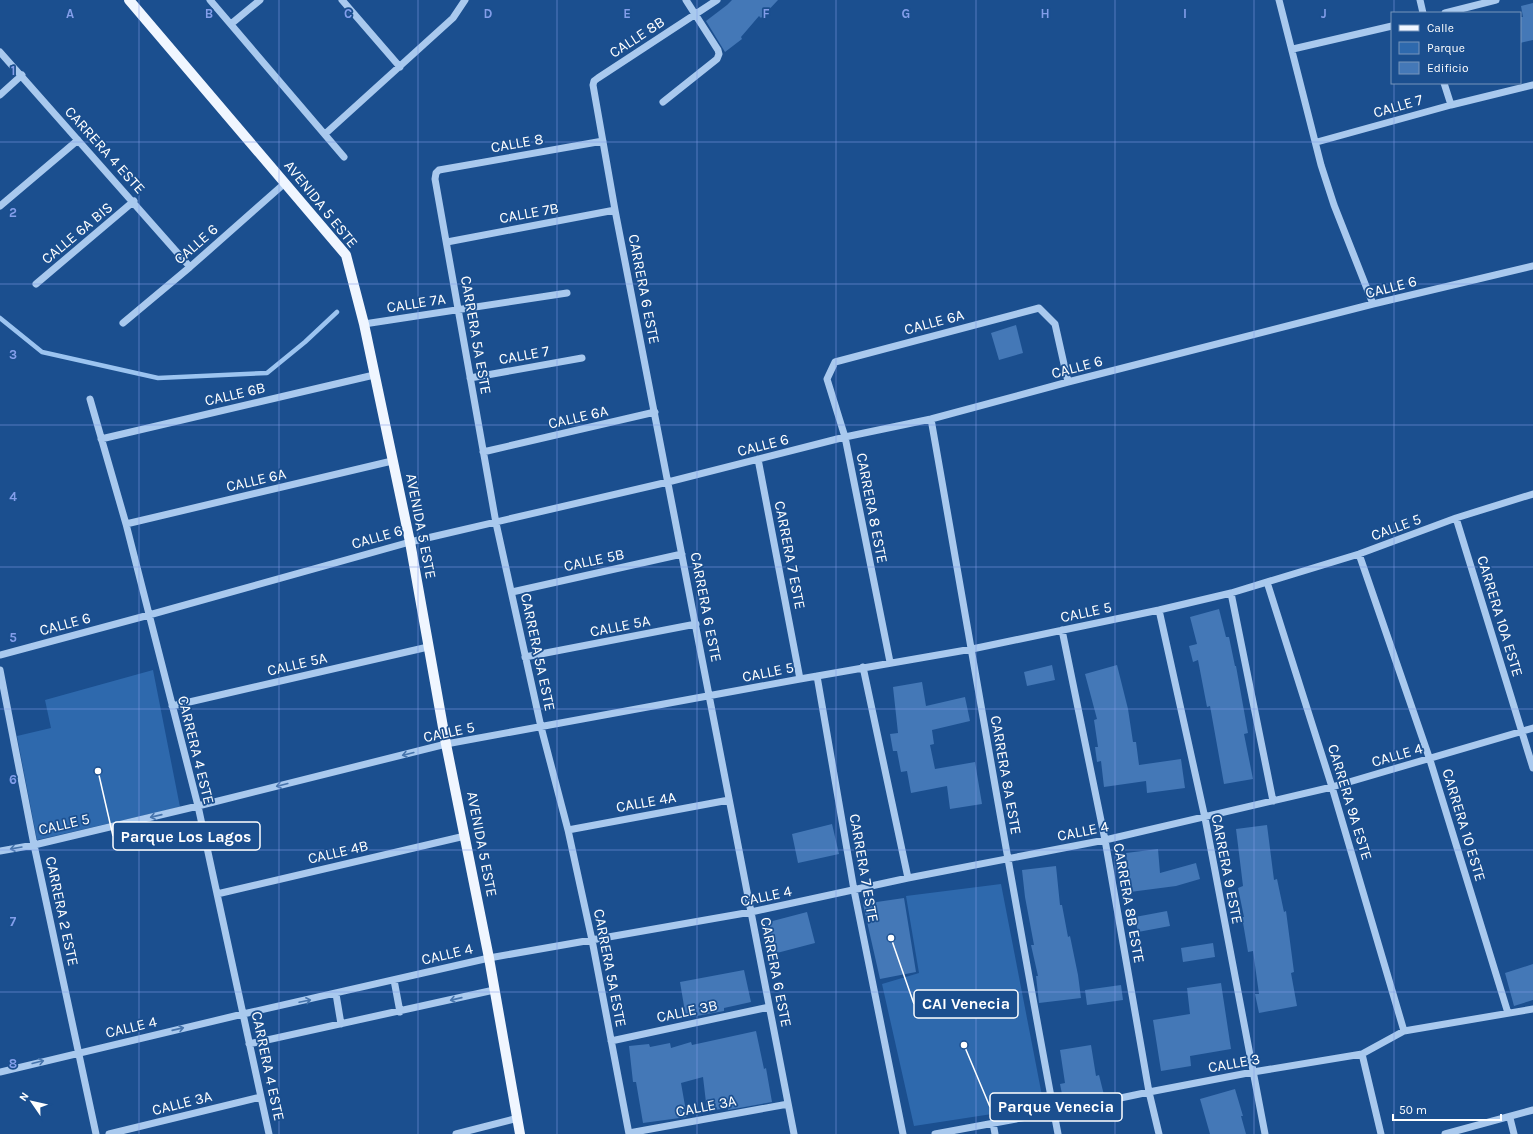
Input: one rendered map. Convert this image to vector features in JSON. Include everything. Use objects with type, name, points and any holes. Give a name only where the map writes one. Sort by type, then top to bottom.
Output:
[{"type":"main road","name":"AVENIDA 5 ESTE","points":[[129,0],[346,255],[364,324],[410,542],[446,744],[489,958],[520,1134]]},
{"type":"street","points":[[210,0],[344,157]]},
{"type":"street","points":[[231,24],[260,0]]},
{"type":"street","points":[[342,0],[400,67]]},
{"type":"street","points":[[325,134],[453,18],[465,0]]},
{"type":"street","points":[[663,102],[716,59],[719,54],[718,50],[686,0]]},
{"type":"street","name":"CALLE 8B","points":[[593,85],[594,80],[717,0]]},
{"type":"street","points":[[1279,0],[1293,50],[1311,126],[1317,142],[1321,165],[1334,205],[1373,304]]},
{"type":"street","points":[[1420,0],[1423,12]]},
{"type":"street","points":[[1449,12],[1496,0]]},
{"type":"street","points":[[1293,50],[1391,26]]},
{"type":"street","name":"CARRERA 4 ESTE","points":[[0,52],[134,201],[190,267]]},
{"type":"street","points":[[0,94],[22,75]]},
{"type":"street","points":[[1444,84],[1451,105]]},
{"type":"street","name":"CARRERA 6 ESTE","points":[[593,85],[615,210],[794,1134]]},
{"type":"street","name":"CALLE 7","points":[[1317,142],[1451,105],[1533,85]]},
{"type":"street","points":[[0,206],[78,140]]},
{"type":"street","name":"CALLE 8","points":[[436,173],[439,170],[603,141]]},
{"type":"street","name":"CARRERA 5A ESTE","points":[[436,173],[458,309],[496,522],[541,728],[568,830],[592,940],[629,1134]]},
{"type":"street","name":"CALLE 6","points":[[124,323],[285,183]]},
{"type":"street","name":"CALLE 6A BIS","points":[[36,284],[134,201]]},
{"type":"street","name":"CALLE 7B","points":[[447,242],[615,210]]},
{"type":"street","name":"CALLE 6","points":[[0,655],[410,542],[668,482],[845,437],[931,419],[1068,382],[1373,304],[1533,266]]},
{"type":"street","name":"CALLE 7A","points":[[364,324],[567,293]]},
{"type":"street","name":"CALLE 6A","points":[[835,362],[1039,308],[1055,324],[1068,382]]},
{"type":"street","name":"CALLE 7","points":[[470,378],[582,358]]},
{"type":"street","name":"CARRERA 8 ESTE","points":[[835,362],[827,379],[845,437],[890,662]]},
{"type":"street","name":"CALLE 6B","points":[[101,439],[374,375]]},
{"type":"street","name":"CARRERA 4 ESTE","points":[[90,399],[126,524],[198,806],[269,1134]]},
{"type":"street","name":"CALLE 6A","points":[[483,452],[655,412]]},
{"type":"street","name":"CARRERA 8A ESTE","points":[[931,419],[972,649],[1007,859],[1058,1134]]},
{"type":"street","name":"CARRERA 7 ESTE","points":[[758,459],[800,678]]},
{"type":"street","name":"CALLE 6A","points":[[126,524],[392,461]]},
{"type":"street","name":"CALLE 5","points":[[0,851],[34,845],[198,806],[446,744],[541,728],[800,678],[972,649],[1159,610],[1231,593],[1359,554],[1456,518],[1533,494]]},
{"type":"street","name":"CARRERA 10A ESTE","points":[[1456,518],[1533,768]]},
{"type":"street","name":"CALLE 5B","points":[[512,592],[682,554]]},
{"type":"street","name":"CARRERA 10 ESTE","points":[[1359,554],[1430,760],[1508,1013]]},
{"type":"street","name":"CARRERA 9A ESTE","points":[[1267,582],[1332,787],[1404,1031]]},
{"type":"street","points":[[1231,593],[1273,800]]},
{"type":"street","name":"CARRERA 9 ESTE","points":[[1159,610],[1204,818],[1265,1134]]},
{"type":"street","name":"CALLE 5A","points":[[525,657],[696,624]]},
{"type":"street","name":"CARRERA 8B ESTE","points":[[1062,630],[1105,840],[1149,1092],[1159,1134]]},
{"type":"street","name":"CALLE 5A","points":[[172,706],[428,647]]},
{"type":"street","points":[[862,667],[908,878]]},
{"type":"street","name":"CARRERA 2 ESTE","points":[[0,670],[34,845],[96,1134]]},
{"type":"street","name":"CARRERA 7 ESTE","points":[[817,676],[854,890],[903,1134]]},
{"type":"street","name":"CALLE 4","points":[[0,1072],[79,1052],[489,958],[751,912],[908,878],[1105,840],[1204,818],[1273,800],[1332,787],[1430,760],[1533,728]]},
{"type":"street","name":"CALLE 4A","points":[[568,830],[729,800]]},
{"type":"street","name":"CALLE 4B","points":[[217,894],[465,836]]},
{"type":"street","points":[[394,980],[400,1012]]},
{"type":"street","points":[[249,1044],[400,1012],[494,990]]},
{"type":"street","points":[[336,994],[341,1024]]},
{"type":"street","name":"CALLE 3B","points":[[611,1041],[769,1007]]},
{"type":"street","name":"CALLE 3","points":[[935,1134],[1253,1072],[1362,1054],[1404,1031],[1533,1009]]},
{"type":"street","points":[[1362,1054],[1381,1134]]},
{"type":"street","name":"CALLE 3A","points":[[109,1134],[261,1097]]},
{"type":"street","name":"CALLE 3A","points":[[629,1134],[788,1104]]},
{"type":"street","points":[[1445,1134],[1510,1118],[1533,1110]]},
{"type":"street","points":[[456,1134],[518,1118]]},
{"type":"street","points":[[1510,1118],[1514,1134]]},
{"type":"street","points":[[992,1123],[995,1134]]},
{"type":"green space","points":[[153,670],[180,807],[37,840],[17,736],[51,728],[45,700]]},
{"type":"green space","points":[[1001,884],[1044,1106],[914,1126],[882,984],[919,973],[906,896]]},
{"type":"building","points":[[732,0],[778,0],[761,18],[759,16],[741,37],[742,39],[725,52],[706,21]]},
{"type":"building","points":[[1533,3],[1533,40],[1521,43],[1521,17],[1523,17],[1521,6]]},
{"type":"building","points":[[1016,325],[1023,353],[999,360],[991,333]]},
{"type":"building","points":[[1219,609],[1226,637],[1229,637],[1236,666],[1248,733],[1244,734],[1253,779],[1224,784],[1210,706],[1207,707],[1198,660],[1193,662],[1189,646],[1197,644],[1190,617]]},
{"type":"building","points":[[1052,665],[1055,680],[1027,686],[1024,672]]},
{"type":"building","points":[[1117,665],[1128,709],[1133,742],[1136,742],[1139,765],[1181,759],[1185,788],[1147,793],[1146,781],[1104,787],[1101,761],[1097,762],[1095,747],[1098,747],[1094,720],[1097,719],[1085,674]]},
{"type":"building","points":[[922,682],[926,706],[965,697],[970,721],[932,730],[934,744],[930,745],[935,769],[975,762],[982,804],[950,809],[947,786],[911,793],[907,771],[901,772],[897,751],[893,751],[890,734],[898,733],[893,687]]},
{"type":"building","points":[[832,824],[839,854],[798,863],[792,834]]},
{"type":"building","points":[[1267,825],[1274,880],[1277,879],[1284,912],[1286,911],[1294,972],[1291,973],[1297,1006],[1259,1013],[1255,994],[1259,994],[1253,951],[1248,952],[1242,917],[1244,917],[1238,888],[1243,886],[1236,829]]},
{"type":"building","points":[[1158,849],[1160,873],[1196,863],[1200,879],[1176,886],[1130,892],[1126,853]]},
{"type":"building","points":[[1056,866],[1060,905],[1062,905],[1068,937],[1070,936],[1081,998],[1039,1003],[1036,976],[1038,976],[1031,945],[1034,945],[1025,897],[1022,870]]},
{"type":"building","points":[[904,898],[916,972],[880,979],[863,904]]},
{"type":"building","points":[[1167,911],[1170,926],[1138,932],[1135,917]]},
{"type":"building","points":[[807,912],[815,943],[773,954],[765,923]]},
{"type":"building","points":[[1213,943],[1215,957],[1183,962],[1181,948]]},
{"type":"building","points":[[1533,964],[1533,1000],[1514,1006],[1505,973]]},
{"type":"building","points":[[744,970],[751,1002],[724,1008],[724,1011],[686,1018],[680,982]]},
{"type":"building","points":[[1221,983],[1231,1049],[1190,1056],[1191,1066],[1161,1071],[1153,1020],[1190,1014],[1187,988]]},
{"type":"building","points":[[1121,985],[1123,1000],[1087,1005],[1085,990]]},
{"type":"building","points":[[756,1031],[764,1069],[766,1068],[772,1102],[728,1110],[728,1108],[707,1111],[703,1077],[681,1083],[687,1117],[643,1123],[636,1082],[633,1082],[629,1046],[649,1044],[650,1047],[670,1043],[671,1048],[691,1042],[692,1045]]},
{"type":"building","points":[[1091,1045],[1096,1076],[1099,1075],[1104,1095],[1064,1104],[1060,1084],[1065,1083],[1060,1050]]},
{"type":"building","points":[[1235,1089],[1243,1116],[1241,1116],[1246,1134],[1210,1134],[1200,1099]]},
{"type":"waterway","points":[[0,318],[42,352],[158,378],[267,373],[305,342],[337,312]]},
{"type":"place","name":"Parque Los Lagos","points":[[98,771]]},
{"type":"place","name":"CAI Venecia","points":[[891,938]]},
{"type":"place","name":"Parque Venecia","points":[[964,1045]]}]
